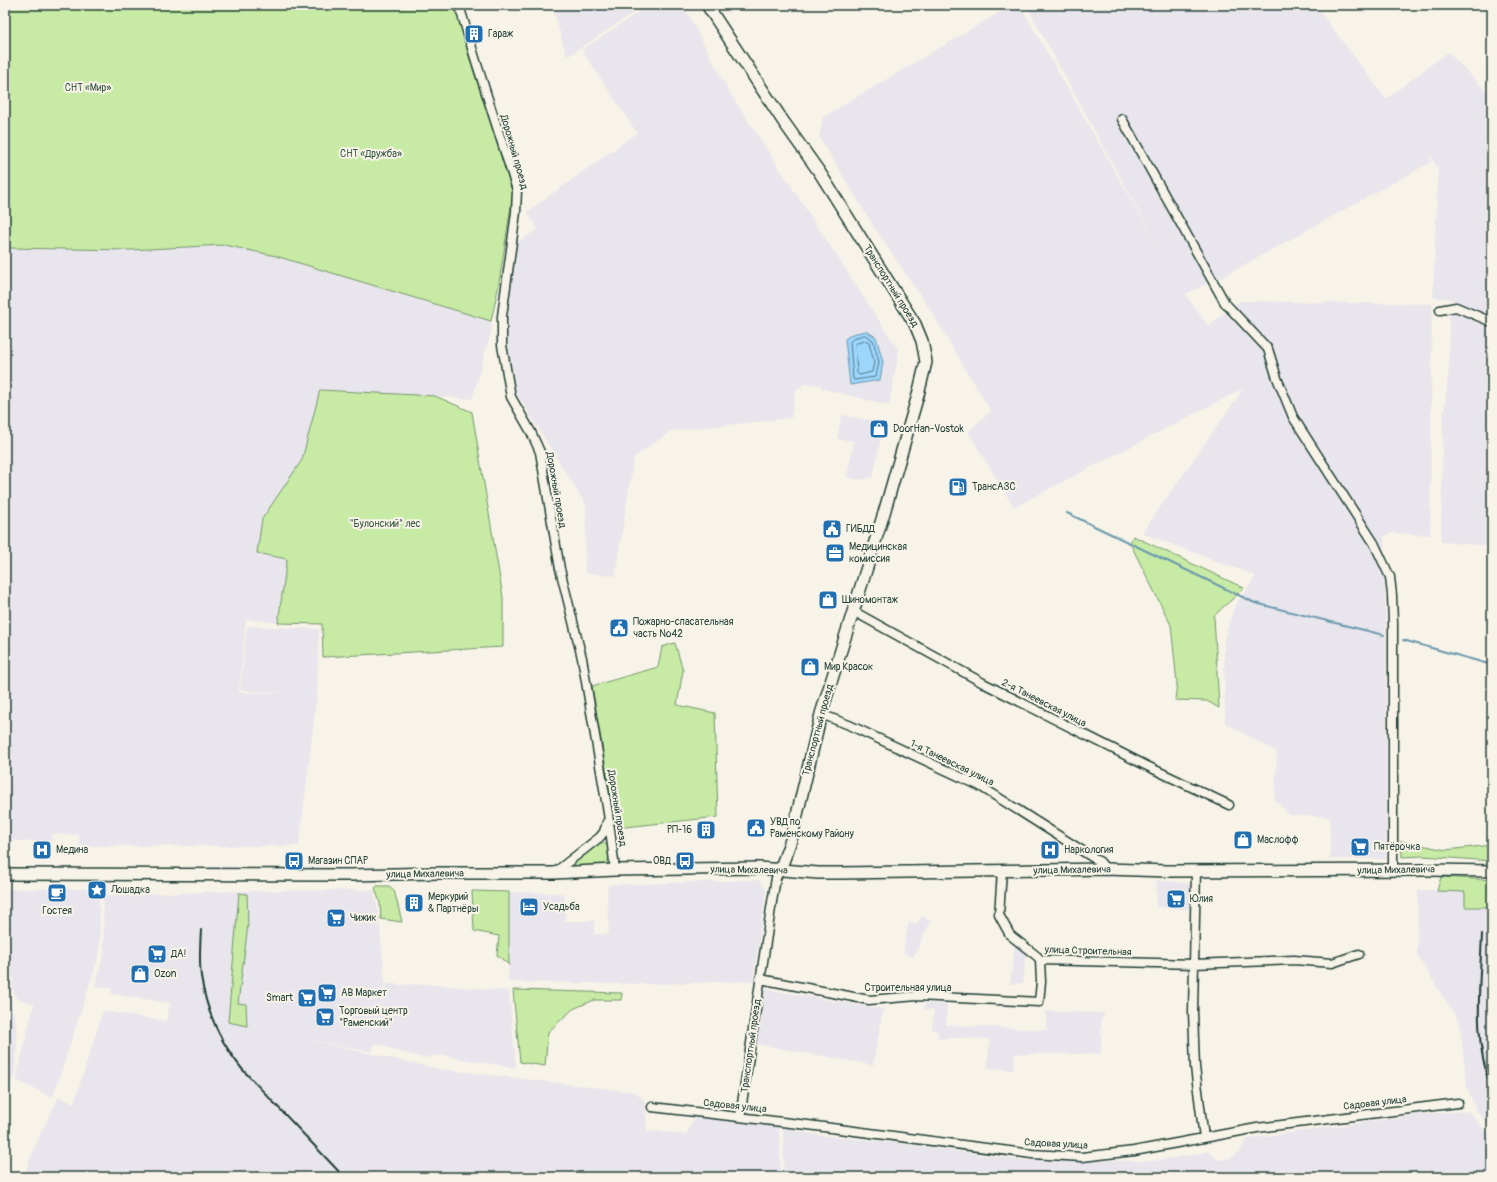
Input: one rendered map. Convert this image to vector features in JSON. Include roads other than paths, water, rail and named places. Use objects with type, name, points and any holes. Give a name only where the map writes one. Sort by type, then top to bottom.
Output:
[{"type":"main road","name":"Транспортный проезд","points":[[707,5],[783,121],[820,173],[915,324],[920,333],[926,362],[884,513],[821,714],[791,840],[780,870]]},
{"type":"main road","name":"улица Михалевича","points":[[5,874],[350,875],[554,873],[615,870],[759,868],[841,873],[1106,870],[1492,871]]},
{"type":"street","name":"Дорожный проезд","points":[[459,5],[474,58],[517,190],[516,212],[502,316],[502,346],[512,397],[540,452],[560,569],[582,658],[608,814],[615,870]]},
{"type":"street","points":[[1122,119],[1225,303],[1268,349],[1277,378],[1293,417],[1374,544],[1390,577],[1393,624],[1393,871]]},
{"type":"street","points":[[1440,310],[1456,306],[1492,322]]},
{"type":"street","name":"2-я Танеевская улица","points":[[853,611],[985,684],[1145,765],[1229,805]]},
{"type":"street","name":"1-я Танеевская улица","points":[[821,714],[849,725],[980,786],[1100,862],[1106,870]]},
{"type":"street","points":[[554,873],[600,837],[607,826],[608,814]]},
{"type":"street","name":"Транспортный проезд","points":[[740,1117],[776,878],[780,870]]},
{"type":"street","points":[[1196,870],[1194,964],[1195,1067],[1204,1138]]},
{"type":"street","name":"улица Строительная","points":[[1002,871],[999,915],[1010,935],[1040,960],[1194,964],[1294,960],[1332,963],[1359,954]]},
{"type":"street","name":"Строительная улица","points":[[760,979],[869,1000],[917,996],[1039,1002],[1041,982],[1040,960]]},
{"type":"street","name":"Садовая улица","points":[[652,1107],[1032,1154],[1082,1157],[1134,1151],[1257,1128],[1458,1104]]},
{"type":"water","points":[[866,331],[876,337],[883,362],[880,380],[850,385],[845,339],[852,334]]},
{"type":"waterway","points":[[1067,513],[1255,603],[1384,635]]},
{"type":"waterway","points":[[1403,640],[1492,665]]},
{"type":"railway","points":[[201,930],[200,965],[203,989],[210,1013],[227,1048],[242,1069],[344,1177]]},
{"type":"railway","points":[[1482,934],[1479,993],[1480,1032],[1482,1052],[1492,1089]]},
{"type":"place","name":"Гараж","points":[[474,34]]},
{"type":"place","name":"DoorHan-Vostok","points":[[879,429]]},
{"type":"place","name":"ТрансАЗС","points":[[958,487]]},
{"type":"place","name":"ГИБДД","points":[[832,529]]},
{"type":"place","name":"Медицинская комиссия","points":[[835,553]]},
{"type":"place","name":"Шиномонтаж","points":[[828,600]]},
{"type":"place","name":"Пожарно-спасательная часть №42","points":[[619,628]]},
{"type":"place","name":"Мир Красок","points":[[810,667]]},
{"type":"place","name":"УВД по Раменскому Району","points":[[756,828]]},
{"type":"place","name":"РП-16","points":[[706,830]]},
{"type":"place","name":"Маслофф","points":[[1243,840]]},
{"type":"place","name":"Пятёрочка","points":[[1360,847]]},
{"type":"place","name":"Медина","points":[[42,850]]},
{"type":"place","name":"Наркология","points":[[1050,850]]},
{"type":"place","name":"Магазин СПАР","points":[[294,861]]},
{"type":"place","name":"ОВД","points":[[685,861]]},
{"type":"place","name":"Лошадка","points":[[97,890]]},
{"type":"place","name":"Гостея","points":[[57,893]]},
{"type":"place","name":"Юлия","points":[[1176,899]]},
{"type":"place","name":"Меркурий & Партнёры","points":[[414,903]]},
{"type":"place","name":"Усадьба","points":[[529,907]]},
{"type":"place","name":"Чижик","points":[[336,918]]},
{"type":"place","name":"ДА!","points":[[157,954]]},
{"type":"place","name":"Ozon","points":[[140,974]]},
{"type":"place","name":"АВ Маркет","points":[[327,993]]},
{"type":"place","name":"Smart","points":[[307,998]]},
{"type":"place","name":"Торговый центр \"Раменский\"","points":[[325,1017]]},
{"type":"park label","name":"СНТ «Мир»","points":[[88,88]]},
{"type":"park label","name":"СНТ «Дружба»","points":[[371,154]]},
{"type":"park label","name":"\"Булонский\" лес","points":[[385,524]]}]
